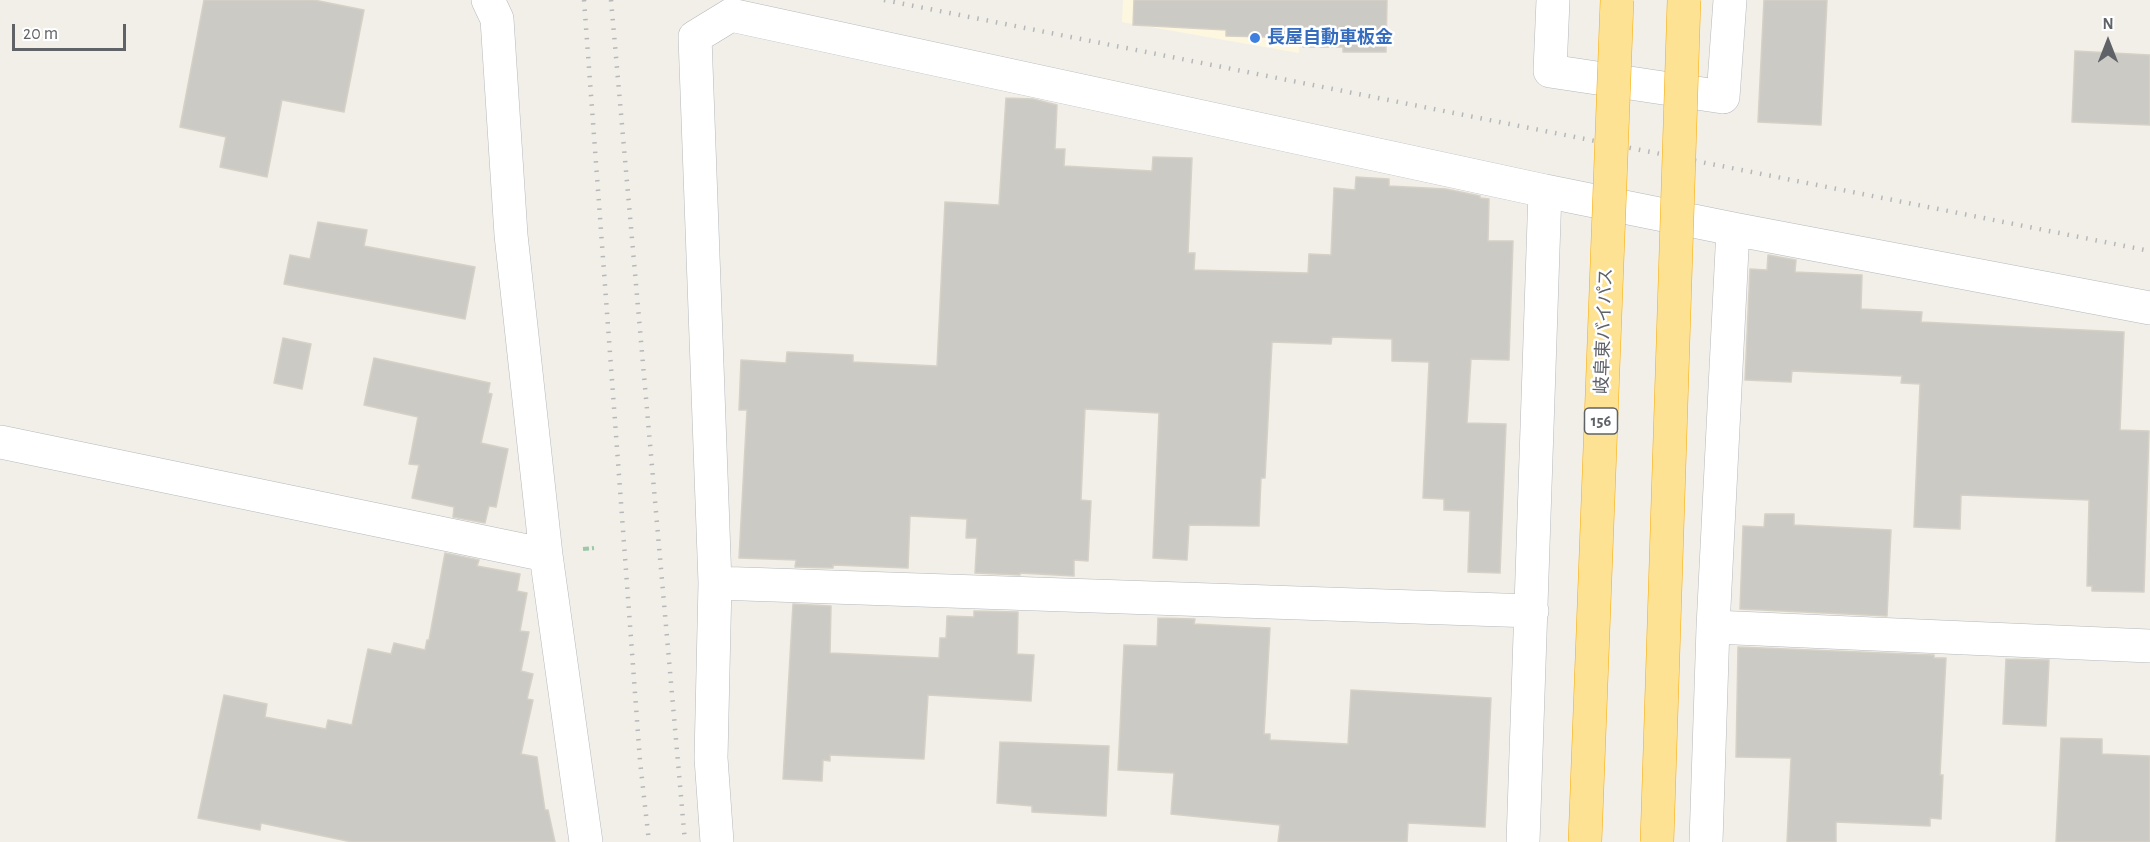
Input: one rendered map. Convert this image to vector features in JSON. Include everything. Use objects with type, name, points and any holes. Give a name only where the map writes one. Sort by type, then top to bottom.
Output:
[{"type":"highway","name":"岐阜東バイパス","points":[[1585,842],[1617,0]]},
{"type":"highway","points":[[1657,842],[1684,0]]},
{"type":"street","points":[[488,0],[497,19],[511,235],[546,555],[586,842]]},
{"type":"street","points":[[1553,0],[1550,70],[1723,97],[1730,0]]},
{"type":"street","points":[[717,842],[711,758],[716,583],[695,37],[731,15],[1545,191],[2150,308]]},
{"type":"street","points":[[1523,842],[1545,191]]},
{"type":"street","points":[[1706,842],[1713,627],[1733,229]]},
{"type":"street","points":[[0,442],[546,555]]},
{"type":"street","points":[[716,583],[1532,611]]},
{"type":"street","points":[[1713,627],[2150,646]]},
{"type":"shaded area","name":"長屋自動車板金","points":[[1123,0],[1301,0],[1299,53],[1122,22]]},
{"type":"building","points":[[204,0],[314,0],[364,10],[344,112],[282,100],[267,177],[220,167],[226,137],[180,127]]},
{"type":"building","points":[[1134,0],[1387,0],[1386,52],[1343,52],[1343,47],[1303,47],[1303,38],[1226,36],[1226,30],[1133,25]]},
{"type":"building","points":[[1764,0],[1827,0],[1821,125],[1758,122]]},
{"type":"building","points":[[2075,51],[2150,55],[2150,125],[2072,122]]},
{"type":"building","points":[[1006,98],[1033,99],[1057,105],[1055,149],[1065,149],[1064,166],[1152,171],[1153,157],[1192,158],[1188,253],[1195,253],[1194,270],[1308,273],[1309,254],[1331,255],[1334,188],[1355,190],[1356,177],[1389,179],[1389,186],[1446,189],[1489,199],[1488,241],[1513,241],[1509,360],[1471,359],[1467,423],[1506,424],[1500,573],[1468,572],[1470,511],[1444,510],[1444,499],[1423,498],[1429,362],[1392,361],[1392,339],[1332,337],[1331,344],[1272,342],[1265,478],[1261,478],[1259,526],[1189,525],[1187,560],[1153,558],[1159,413],[1085,409],[1081,500],[1091,501],[1088,561],[1074,560],[1074,576],[975,573],[977,538],[966,538],[967,519],[910,516],[908,568],[833,565],[833,568],[795,567],[796,560],[739,558],[747,410],[739,410],[741,360],[786,363],[787,352],[853,355],[853,362],[937,366],[945,202],[999,205]]},
{"type":"building","points":[[318,222],[367,230],[364,246],[475,267],[465,319],[284,284],[290,255],[310,259]]},
{"type":"building","points":[[1768,255],[1796,260],[1795,272],[1862,275],[1861,309],[1922,312],[1921,322],[2124,332],[2120,430],[2149,431],[2144,592],[2092,591],[2092,586],[2087,586],[2089,500],[1961,495],[1960,529],[1914,527],[1920,384],[1901,383],[1902,376],[1792,371],[1791,382],[1745,380],[1750,269],[1767,270]]},
{"type":"building","points":[[283,338],[311,344],[302,389],[274,383]]},
{"type":"building","points":[[374,358],[490,383],[488,393],[492,394],[481,443],[508,449],[496,507],[489,506],[485,523],[453,517],[454,507],[412,498],[419,465],[409,464],[418,417],[364,405]]},
{"type":"building","points":[[1765,514],[1794,514],[1794,525],[1891,530],[1887,616],[1740,609],[1743,526],[1764,527]]},
{"type":"building","points":[[445,553],[479,560],[477,566],[520,574],[517,591],[527,593],[520,631],[529,632],[521,671],[533,674],[527,699],[533,700],[521,754],[537,757],[545,810],[548,810],[555,842],[352,842],[261,823],[260,830],[198,818],[224,695],[267,704],[265,717],[326,729],[328,720],[352,725],[368,649],[391,654],[394,643],[425,650],[427,640],[429,640]]},
{"type":"building","points":[[793,604],[831,606],[830,653],[939,658],[940,638],[946,638],[947,616],[974,617],[974,611],[1018,612],[1017,654],[1034,655],[1031,701],[928,695],[924,759],[830,755],[830,761],[823,760],[822,781],[783,779]]},
{"type":"building","points":[[1158,618],[1195,619],[1194,624],[1270,628],[1264,734],[1270,734],[1270,740],[1348,744],[1351,690],[1491,698],[1485,827],[1408,823],[1407,842],[1278,842],[1280,825],[1171,814],[1174,773],[1118,770],[1124,645],[1157,646]]},
{"type":"building","points":[[1738,647],[1934,655],[1934,658],[1946,658],[1940,775],[1943,775],[1941,819],[1930,818],[1930,826],[1836,822],[1836,842],[1787,842],[1791,758],[1736,757]]},
{"type":"building","points":[[2006,659],[2049,660],[2046,726],[2003,724]]},
{"type":"building","points":[[2061,738],[2102,739],[2102,754],[2150,756],[2150,842],[2056,842]]},
{"type":"building","points":[[1000,742],[1109,746],[1106,816],[1032,812],[1032,806],[997,803]]},
{"type":"railway","points":[[584,0],[640,761],[649,842]]},
{"type":"railway","points":[[611,0],[685,842]]},
{"type":"railway","points":[[884,0],[2150,251]]},
{"type":"place","name":"長屋自動車板金","points":[[1255,38]]}]
